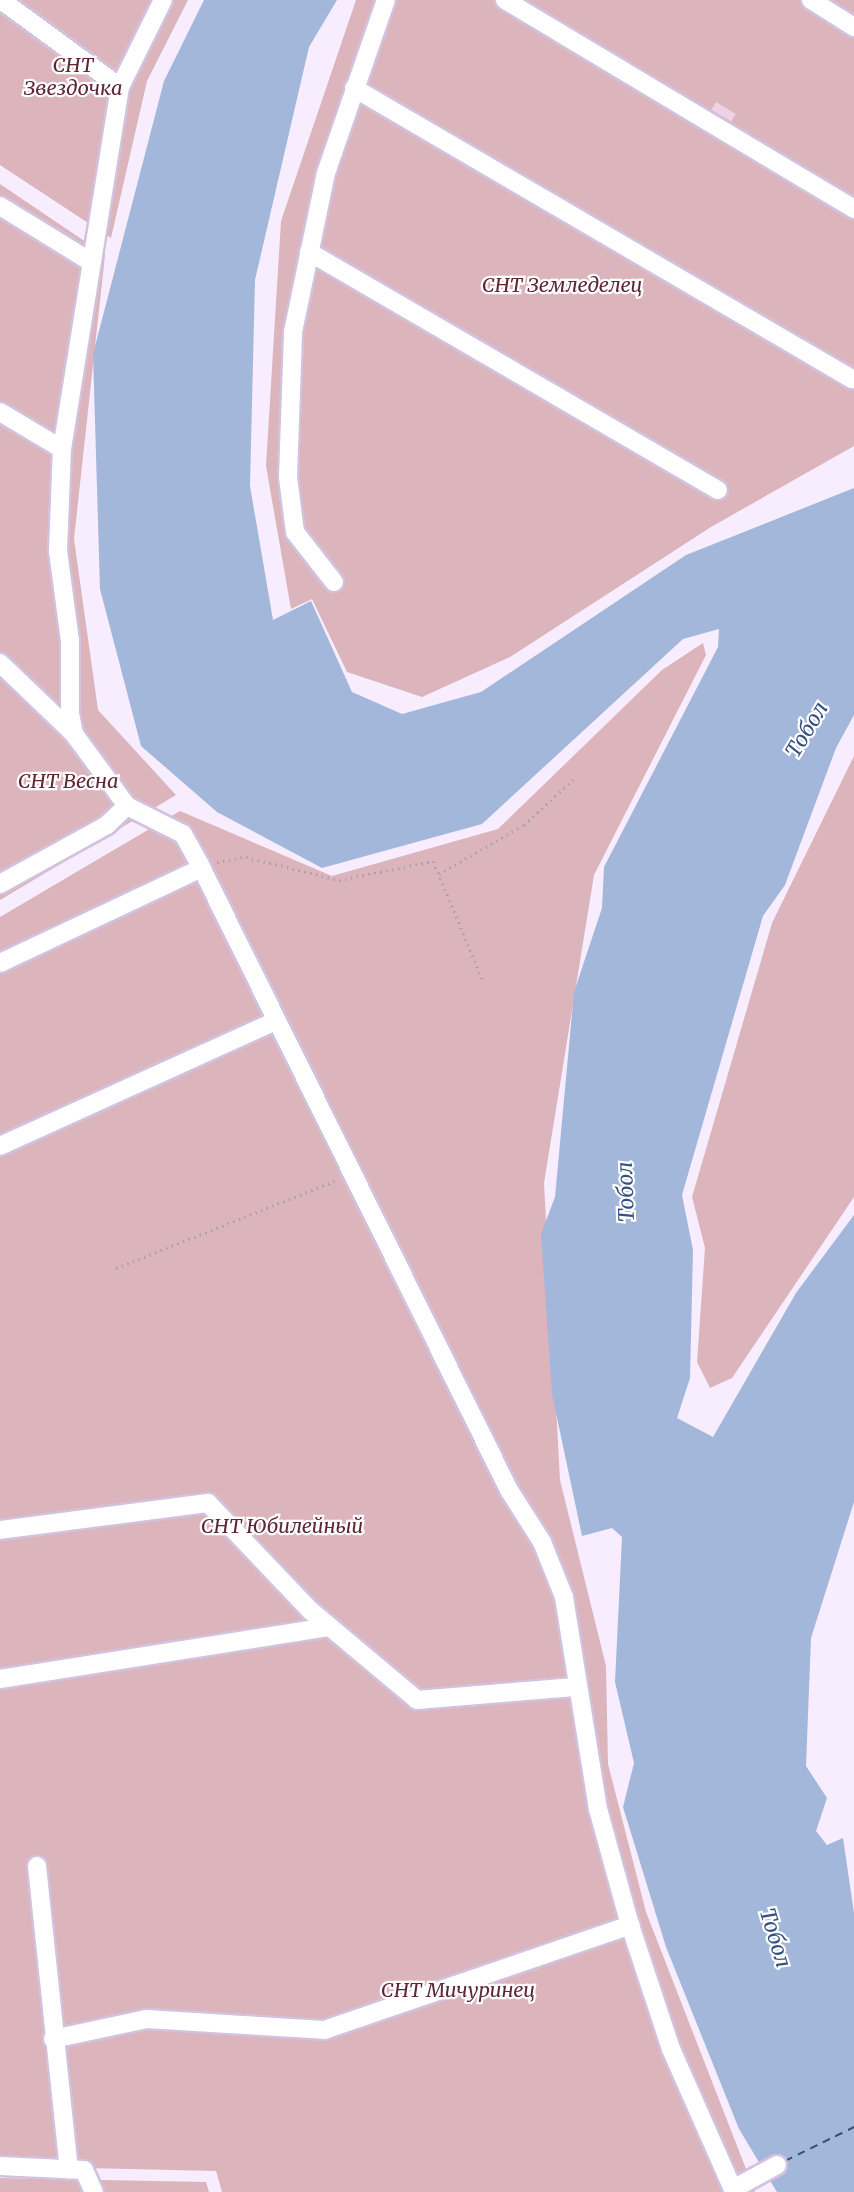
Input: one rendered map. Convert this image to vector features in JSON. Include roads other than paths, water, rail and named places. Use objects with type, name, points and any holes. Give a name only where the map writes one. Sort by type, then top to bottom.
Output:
[{"type":"street","points":[[1,0],[120,87]]},
{"type":"street","points":[[74,734],[58,551],[62,449],[120,87],[164,0]]},
{"type":"street","points":[[334,582],[296,532],[288,477],[293,332],[326,173],[386,0]]},
{"type":"street","points":[[506,0],[854,209]]},
{"type":"street","points":[[811,0],[854,27]]},
{"type":"street","points":[[354,88],[852,379]]},
{"type":"street","points":[[0,206],[91,262]]},
{"type":"street","points":[[309,252],[718,489]]},
{"type":"street","points":[[0,412],[62,449]]},
{"type":"street","points":[[0,663],[74,734],[127,806],[183,834],[201,867],[276,1021],[355,1173],[504,1480],[542,1542],[564,1597],[574,1687],[598,1809],[630,1925],[671,2049],[734,2190],[777,2165]]},
{"type":"street","points":[[0,884],[107,825],[127,806]]},
{"type":"street","points":[[0,963],[201,867]]},
{"type":"street","points":[[0,1146],[276,1021]]},
{"type":"street","points":[[0,1530],[208,1503],[330,1627],[417,1700],[574,1687]]},
{"type":"street","points":[[0,1679],[330,1627]]},
{"type":"street","points":[[37,1866],[53,2039],[66,2105],[69,2169]]},
{"type":"street","points":[[53,2039],[146,2019],[324,2030],[630,1925]]},
{"type":"street","points":[[0,2166],[84,2170],[94,2192]]},
{"type":"water","name":"Тобол","points":[[204,0],[337,0],[309,47],[255,280],[250,486],[273,620],[311,601],[352,692],[402,714],[481,692],[686,555],[854,488],[854,715],[836,748],[785,885],[763,916],[682,1195],[693,1250],[690,1378],[677,1418],[713,1437],[796,1293],[854,1215],[854,1502],[811,1638],[806,1766],[827,1798],[816,1831],[827,1845],[843,1838],[854,1913],[854,2192],[777,2192],[739,2129],[666,1947],[623,1807],[634,1763],[615,1682],[622,1537],[612,1528],[582,1536],[552,1394],[541,1234],[555,1197],[574,992],[602,908],[604,867],[718,647],[719,629],[683,639],[482,824],[322,868],[217,812],[141,746],[100,589],[93,354],[164,81]]},
{"type":"park label","name":"СНТ Звездочка","points":[[73,76]]},
{"type":"park label","name":"СНТ Земледелец","points":[[562,284]]},
{"type":"park label","name":"СНТ Весна","points":[[68,780]]},
{"type":"park label","name":"СНТ Юбилейный","points":[[282,1525]]},
{"type":"park label","name":"СНТ Мичуринец","points":[[458,1989]]}]
